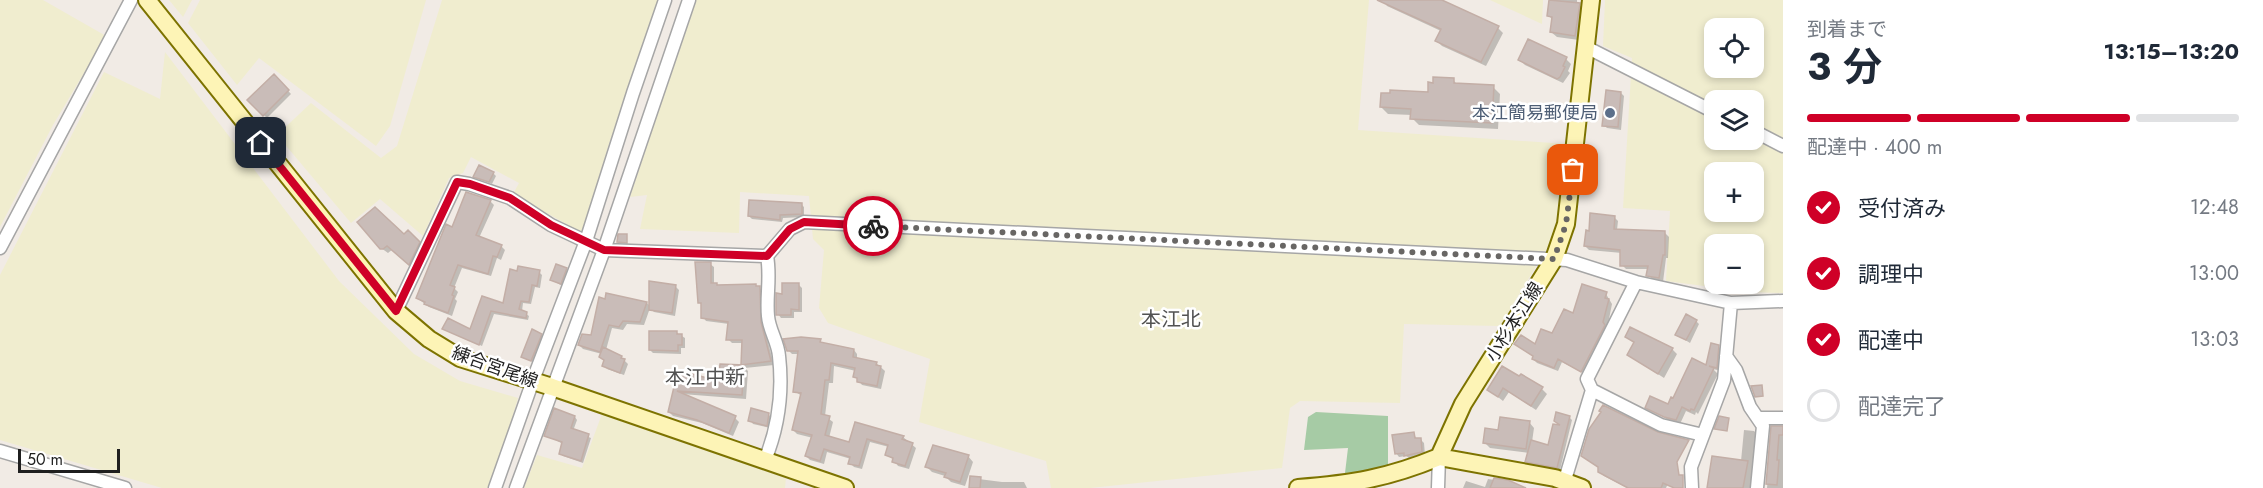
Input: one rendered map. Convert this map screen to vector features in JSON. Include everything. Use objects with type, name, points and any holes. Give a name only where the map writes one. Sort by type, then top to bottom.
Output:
[{"type":"main road","name":"練合宮尾線","points":[[147,0],[396,311],[429,339],[460,358],[552,387],[845,488]]},
{"type":"main road","name":"小杉本江線","points":[[1439,457],[1463,404],[1554,259],[1566,224],[1592,0]]},
{"type":"main road","points":[[1298,488],[1338,485],[1380,478],[1439,457],[1555,478],[1582,488]]},
{"type":"street","points":[[0,248],[130,0]]},
{"type":"street","points":[[495,488],[586,241],[665,0]]},
{"type":"street","points":[[516,488],[604,250],[689,0]]},
{"type":"street","points":[[1588,48],[1704,107]]},
{"type":"street","points":[[1764,136],[1783,146]]},
{"type":"street","points":[[396,311],[457,182],[470,184],[510,198],[551,225],[604,250],[767,256]]},
{"type":"street","points":[[767,256],[790,229],[804,222],[1567,260],[1636,282],[1731,303],[1783,301]]},
{"type":"street","points":[[765,460],[774,434],[780,404],[779,354],[768,317],[770,273],[767,256]]},
{"type":"street","points":[[1636,282],[1587,379],[1592,390],[1661,425],[1703,435]]},
{"type":"street","points":[[1692,488],[1691,467],[1724,380],[1731,303]]},
{"type":"street","points":[[1725,356],[1736,370],[1750,407],[1763,426],[1758,488]]},
{"type":"street","points":[[1564,483],[1592,390]]},
{"type":"street","points":[[1758,418],[1783,418]]},
{"type":"street","points":[[0,451],[125,488]]},
{"type":"street","points":[[1437,488],[1439,457]]},
{"type":"shaded area","points":[[0,0],[43,0],[106,36],[53,125],[0,227]]},
{"type":"shaded area","points":[[169,0],[192,0],[183,17]]},
{"type":"shaded area","points":[[200,0],[426,0],[390,126],[376,146],[259,58],[237,85],[188,23]]},
{"type":"shaded area","points":[[442,0],[659,0],[607,150],[584,234],[513,194],[519,183],[471,157],[463,173],[449,178],[423,236],[380,199],[351,223],[277,135],[311,103],[381,158],[397,146]]},
{"type":"shaded area","points":[[695,0],[1369,0],[1358,130],[1567,144],[1559,218],[1550,243],[1500,326],[1404,324],[1400,403],[1300,401],[1290,408],[1282,468],[1090,488],[1051,488],[1046,461],[919,422],[930,359],[828,323],[819,308],[824,250],[813,239],[809,196],[740,192],[739,233],[640,229],[647,195],[630,197]]},
{"type":"shaded area","points":[[1490,0],[1543,0],[1542,24]]},
{"type":"shaded area","points":[[1605,0],[1783,0],[1783,293],[1764,292],[1764,234],[1704,234],[1704,286],[1666,281],[1670,211],[1623,208],[1632,58],[1603,46]]},
{"type":"shaded area","points":[[165,52],[339,281],[414,354],[460,381],[518,398],[492,488],[162,488],[0,440],[0,275],[104,72],[160,99]]},
{"type":"shaded area","points":[[602,414],[786,478],[785,488],[524,488],[537,455],[582,468]]},
{"type":"green space","points":[[1316,412],[1388,416],[1388,469],[1345,473],[1348,448],[1304,450],[1308,417]]},
{"type":"building","points":[[1377,0],[1442,0],[1499,26],[1481,62],[1435,41],[1441,29]]},
{"type":"building","points":[[1549,0],[1580,3],[1575,36],[1550,32],[1552,17],[1547,16]]},
{"type":"building","points":[[1528,39],[1567,57],[1560,77],[1557,79],[1518,60]]},
{"type":"building","points":[[274,74],[289,90],[263,116],[247,100]]},
{"type":"building","points":[[1433,77],[1454,78],[1454,83],[1494,85],[1492,123],[1410,119],[1411,109],[1380,107],[1381,93],[1390,93],[1390,90],[1428,92],[1428,82],[1433,83]]},
{"type":"building","points":[[1606,90],[1621,92],[1618,127],[1602,126]]},
{"type":"building","points":[[479,165],[494,172],[489,182],[473,177]]},
{"type":"building","points":[[466,192],[491,200],[476,235],[502,245],[497,257],[493,256],[488,274],[458,265],[450,285],[455,287],[448,313],[424,304],[425,302],[416,298],[446,224],[452,227]]},
{"type":"building","points":[[749,200],[802,203],[802,214],[780,215],[780,220],[748,216]]},
{"type":"building","points":[[375,207],[404,234],[408,230],[420,242],[409,265],[387,246],[380,249],[357,222]]},
{"type":"building","points":[[1590,213],[1615,216],[1614,229],[1665,231],[1665,255],[1663,255],[1659,278],[1646,276],[1648,266],[1620,266],[1620,250],[1584,246],[1586,230],[1589,231]]},
{"type":"building","points":[[618,234],[627,234],[627,243],[617,242]]},
{"type":"building","points":[[695,262],[711,262],[711,283],[760,286],[761,322],[771,361],[741,365],[742,340],[726,340],[728,322],[701,318]]},
{"type":"building","points":[[556,264],[567,268],[561,284],[550,280]]},
{"type":"building","points":[[518,266],[540,270],[537,286],[532,285],[529,302],[521,301],[519,309],[527,312],[526,318],[491,311],[479,345],[442,329],[448,318],[470,329],[482,296],[503,303],[510,269],[517,271]]},
{"type":"building","points":[[649,281],[676,285],[672,313],[649,310]]},
{"type":"building","points":[[782,283],[799,283],[799,310],[791,309],[791,315],[776,315],[776,293],[782,294]]},
{"type":"building","points":[[1582,284],[1607,292],[1605,298],[1609,299],[1603,322],[1605,325],[1581,372],[1558,359],[1554,368],[1532,359],[1533,356],[1514,344],[1521,335],[1535,344],[1541,329],[1552,333],[1564,309],[1573,313]]},
{"type":"building","points":[[606,293],[647,302],[640,322],[623,321],[619,327],[609,325],[600,352],[578,345],[582,334],[591,335],[599,297],[605,299]]},
{"type":"building","points":[[1686,314],[1697,320],[1686,340],[1675,335]]},
{"type":"building","points":[[1630,327],[1673,348],[1658,374],[1627,355],[1634,342],[1625,337]]},
{"type":"building","points":[[532,329],[542,334],[531,361],[521,357]]},
{"type":"building","points":[[649,331],[677,331],[677,334],[682,334],[682,345],[678,345],[678,351],[649,350]]},
{"type":"building","points":[[801,337],[821,339],[820,342],[854,349],[853,357],[877,362],[876,365],[881,366],[877,386],[857,382],[857,378],[853,377],[855,368],[831,363],[829,380],[825,380],[821,414],[830,416],[825,435],[849,442],[855,422],[904,436],[902,439],[913,443],[905,466],[892,462],[893,458],[885,455],[888,445],[867,439],[859,466],[848,464],[850,457],[824,449],[820,461],[805,456],[812,435],[792,430],[801,393],[793,392],[798,351],[787,351],[783,339]]},
{"type":"building","points":[[1711,343],[1719,345],[1717,368],[1709,366],[1714,368],[1694,410],[1690,411],[1682,407],[1676,420],[1645,408],[1650,396],[1668,404],[1692,358],[1706,365]]},
{"type":"building","points":[[603,347],[625,359],[620,373],[602,366],[604,360],[599,357]]},
{"type":"building","points":[[720,364],[744,365],[742,395],[677,391],[736,416],[729,433],[697,420],[668,412],[678,370],[718,381]]},
{"type":"building","points":[[1502,366],[1543,387],[1531,406],[1503,388],[1498,397],[1487,390]]},
{"type":"building","points":[[1762,385],[1763,396],[1755,397],[1751,386]]},
{"type":"building","points":[[1603,405],[1658,432],[1689,440],[1677,462],[1679,475],[1683,475],[1683,488],[1674,488],[1663,483],[1661,488],[1628,488],[1598,472],[1598,467],[1581,456],[1589,429]]},
{"type":"building","points":[[554,408],[575,416],[571,428],[589,434],[581,461],[559,454],[562,442],[544,436]]},
{"type":"building","points":[[751,408],[769,413],[767,426],[748,421]]},
{"type":"building","points":[[1556,412],[1570,416],[1557,468],[1525,462],[1531,440],[1548,445],[1553,424],[1560,425],[1554,421]]},
{"type":"building","points":[[1719,416],[1729,418],[1727,431],[1714,429]]},
{"type":"building","points":[[1500,417],[1530,421],[1526,449],[1483,443],[1485,428],[1498,430]]},
{"type":"building","points":[[1771,426],[1783,426],[1783,435],[1779,435],[1777,485],[1766,484]]},
{"type":"building","points":[[1414,432],[1415,438],[1421,438],[1422,452],[1404,456],[1404,453],[1395,454],[1392,435]]},
{"type":"building","points":[[933,445],[969,455],[960,482],[944,477],[946,473],[925,467]]},
{"type":"building","points":[[1712,456],[1748,461],[1743,488],[1707,488]]},
{"type":"building","points":[[970,476],[981,477],[980,488],[969,488]]},
{"type":"building","points":[[1494,478],[1508,480],[1526,488],[1490,488]]},
{"type":"way so far","points":[[873,226],[1554,259],[1566,224],[1573,170]]},
{"type":"place","name":"本江簡易郵便局","points":[[1610,113]]},
{"type":"district","name":"本江北","points":[[1171,319]]},
{"type":"district","name":"本江中新","points":[[705,377]]},
{"type":"route","points":[[261,143],[396,311],[457,182],[470,184],[510,198],[551,225],[604,250],[767,256],[790,229],[804,222],[873,226]]}]
